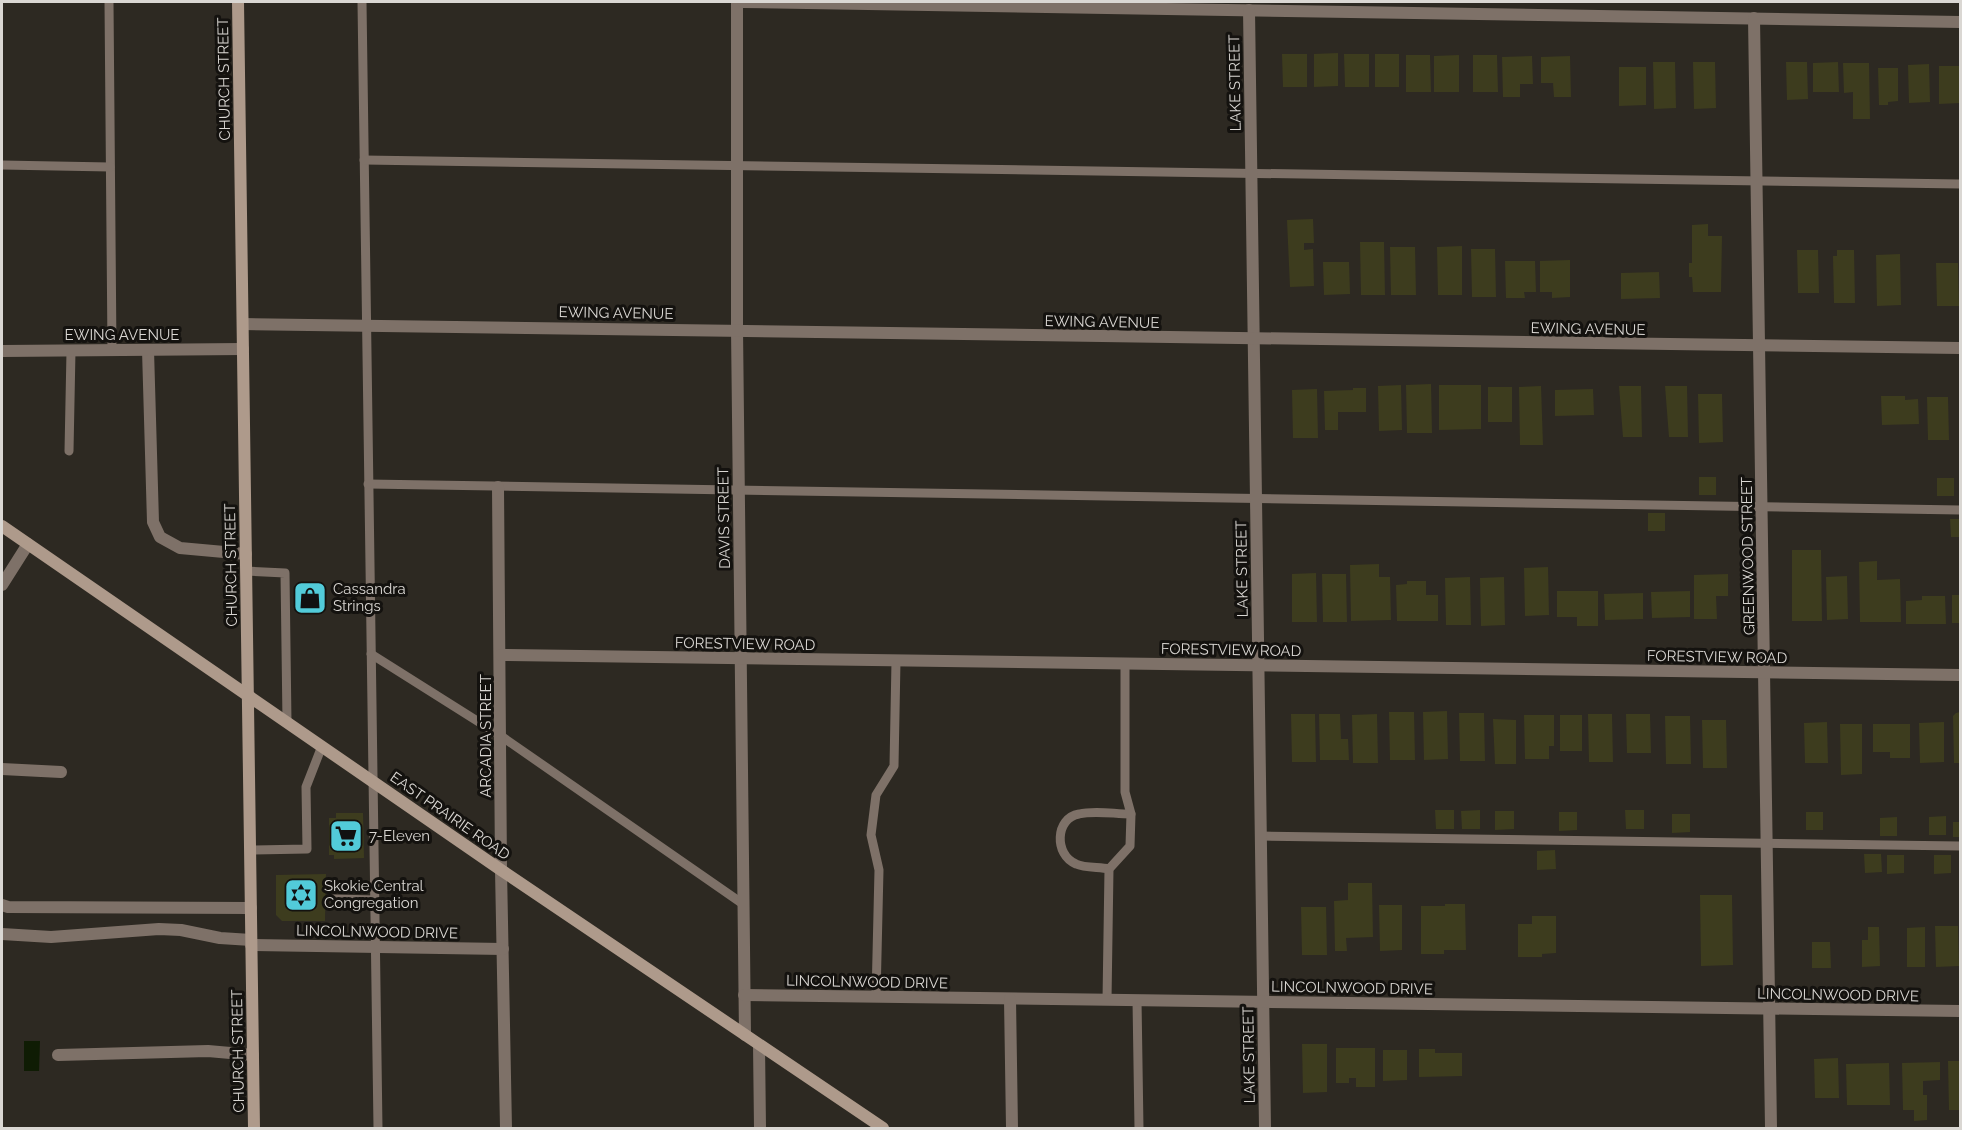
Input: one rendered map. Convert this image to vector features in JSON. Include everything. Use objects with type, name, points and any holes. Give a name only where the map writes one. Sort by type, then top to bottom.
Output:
[{"type":"street","name":"CHURCH STREET","points":[[238,2],[254,1128]]},
{"type":"street","name":"DAVIS STREET","points":[[736,2],[737,329],[745,1035]]},
{"type":"street","points":[[743,2],[1960,22]]},
{"type":"street","name":"LAKE STREET","points":[[1249,10],[1265,1128]]},
{"type":"street","name":"GREENWOOD STREET","points":[[1754,18],[1771,1128]]},
{"type":"street","name":"EWING AVENUE","points":[[243,324],[737,329],[1254,340],[1960,348]]},
{"type":"street","points":[[148,350],[153,522],[160,537],[180,548],[246,554]]},
{"type":"street","name":"EWING AVENUE","points":[[2,351],[243,350]]},
{"type":"street","name":"ARCADIA STREET","points":[[498,487],[506,1128]]},
{"type":"street","name":"EAST PRAIRIE ROAD","points":[[2,526],[501,870],[883,1128]]},
{"type":"street","points":[[2,585],[28,544]]},
{"type":"street","name":"FORESTVIEW ROAD","points":[[501,655],[1960,675]]},
{"type":"street","points":[[2,769],[61,772]]},
{"type":"street","points":[[5,906],[251,908]]},
{"type":"street","name":"LINCOLNWOOD DRIVE","points":[[2,934],[51,937],[159,929],[181,930],[251,942],[503,949]]},
{"type":"street","name":"LINCOLNWOOD DRIVE","points":[[744,994],[1960,1011]]},
{"type":"street","points":[[1010,999],[1012,1128]]},
{"type":"street","points":[[759,1046],[760,1128]]},
{"type":"street","points":[[58,1055],[208,1051],[253,1054]]},
{"type":"lane","points":[[109,2],[112,351]]},
{"type":"lane","points":[[362,2],[378,1128]]},
{"type":"lane","points":[[364,160],[1960,183]]},
{"type":"lane","points":[[2,165],[110,166]]},
{"type":"lane","points":[[69,451],[71,351]]},
{"type":"lane","points":[[368,484],[1960,510]]},
{"type":"lane","points":[[246,571],[285,573],[286,722]]},
{"type":"lane","points":[[371,654],[501,736],[743,904]]},
{"type":"lane","points":[[876,997],[879,870],[871,835],[876,795],[894,766],[896,661]]},
{"type":"lane","points":[[1107,1000],[1109,869],[1130,846],[1131,814],[1125,792],[1125,664]]},
{"type":"lane","points":[[250,850],[307,849],[306,787],[322,746]]},
{"type":"lane","points":[[1109,869],[1076,864],[1067,857],[1060,846],[1059,835],[1064,822],[1077,814],[1131,814]]},
{"type":"lane","points":[[1261,836],[1960,846]]},
{"type":"lane","points":[[334,899],[375,900]]},
{"type":"lane","points":[[1137,1000],[1138,1128]]},
{"type":"shaded area","points":[[24,1041],[40,1041],[39,1071],[24,1071]]},
{"type":"building","points":[[1338,53],[1338,86],[1314,87],[1314,54]]},
{"type":"building","points":[[1282,54],[1307,54],[1307,87],[1283,87]]},
{"type":"building","points":[[1344,54],[1369,54],[1369,87],[1345,87]]},
{"type":"building","points":[[1375,54],[1399,54],[1399,87],[1375,87]]},
{"type":"building","points":[[1406,55],[1430,55],[1431,92],[1406,92]]},
{"type":"building","points":[[1459,55],[1459,92],[1434,92],[1434,56]]},
{"type":"building","points":[[1473,55],[1497,55],[1498,92],[1473,92]]},
{"type":"building","points":[[1532,56],[1533,84],[1520,84],[1520,97],[1503,97],[1502,57]]},
{"type":"building","points":[[1570,56],[1571,97],[1554,97],[1553,83],[1541,83],[1541,57]]},
{"type":"building","points":[[1653,62],[1675,62],[1676,108],[1654,109]]},
{"type":"building","points":[[1693,62],[1715,62],[1716,108],[1694,109]]},
{"type":"building","points":[[1786,62],[1807,62],[1808,99],[1787,100]]},
{"type":"building","points":[[1838,62],[1839,92],[1813,92],[1813,63]]},
{"type":"building","points":[[1843,63],[1869,63],[1870,119],[1853,119],[1853,92],[1844,93]]},
{"type":"building","points":[[1929,64],[1930,102],[1909,103],[1908,65]]},
{"type":"building","points":[[1939,66],[1960,66],[1960,103],[1939,104]]},
{"type":"building","points":[[1619,67],[1646,67],[1646,105],[1619,106]]},
{"type":"building","points":[[1878,68],[1898,68],[1898,101],[1888,102],[1888,105],[1879,105]]},
{"type":"building","points":[[1313,219],[1314,243],[1304,243],[1304,250],[1313,249],[1314,286],[1290,287],[1287,220]]},
{"type":"building","points":[[1708,224],[1708,236],[1722,236],[1721,292],[1693,292],[1692,277],[1689,277],[1689,263],[1692,263],[1692,225]]},
{"type":"building","points":[[1360,242],[1384,242],[1385,295],[1361,295]]},
{"type":"building","points":[[1462,246],[1462,295],[1438,295],[1437,247]]},
{"type":"building","points":[[1390,247],[1415,247],[1416,295],[1391,295]]},
{"type":"building","points":[[1471,249],[1495,249],[1496,297],[1472,297]]},
{"type":"building","points":[[1797,250],[1818,250],[1819,293],[1798,293]]},
{"type":"building","points":[[1837,250],[1854,250],[1855,303],[1834,303],[1833,256],[1837,256]]},
{"type":"building","points":[[1900,254],[1901,305],[1877,306],[1876,255]]},
{"type":"building","points":[[1570,260],[1570,297],[1552,298],[1552,292],[1540,292],[1540,261]]},
{"type":"building","points":[[1505,261],[1535,261],[1536,292],[1524,292],[1525,298],[1506,298]]},
{"type":"building","points":[[1323,262],[1349,262],[1350,294],[1324,295]]},
{"type":"building","points":[[1936,263],[1958,263],[1959,306],[1937,306]]},
{"type":"building","points":[[1659,272],[1660,298],[1621,299],[1621,273]]},
{"type":"building","points":[[1431,384],[1432,433],[1407,433],[1406,385]]},
{"type":"building","points":[[1401,385],[1402,430],[1379,431],[1378,386]]},
{"type":"building","points":[[1439,385],[1481,385],[1481,429],[1439,430]]},
{"type":"building","points":[[1541,386],[1543,445],[1520,445],[1519,387]]},
{"type":"building","points":[[1619,386],[1641,386],[1642,437],[1623,437]]},
{"type":"building","points":[[1665,386],[1687,386],[1688,437],[1669,437]]},
{"type":"building","points":[[1488,387],[1512,387],[1512,422],[1488,422]]},
{"type":"building","points":[[1353,388],[1366,388],[1366,412],[1338,412],[1338,430],[1325,430],[1324,391],[1353,390]]},
{"type":"building","points":[[1317,389],[1318,438],[1293,438],[1292,390]]},
{"type":"building","points":[[1593,389],[1594,415],[1555,416],[1555,390]]},
{"type":"building","points":[[1698,394],[1722,394],[1723,442],[1699,443]]},
{"type":"building","points":[[1881,396],[1905,396],[1905,400],[1918,399],[1919,424],[1882,425]]},
{"type":"building","points":[[1927,397],[1948,397],[1949,440],[1928,440]]},
{"type":"building","points":[[1699,477],[1716,477],[1716,495],[1699,495]]},
{"type":"building","points":[[1937,478],[1954,478],[1954,496],[1937,496]]},
{"type":"building","points":[[1648,513],[1665,513],[1665,531],[1648,531]]},
{"type":"building","points":[[1950,519],[1960,519],[1960,537],[1951,537]]},
{"type":"building","points":[[1792,550],[1821,550],[1822,621],[1792,621]]},
{"type":"building","points":[[1877,561],[1877,580],[1900,579],[1901,622],[1860,622],[1859,562]]},
{"type":"building","points":[[1379,564],[1379,577],[1390,577],[1391,620],[1351,621],[1350,565]]},
{"type":"building","points":[[1548,567],[1549,615],[1525,616],[1524,568]]},
{"type":"building","points":[[1316,573],[1317,622],[1292,622],[1292,574]]},
{"type":"building","points":[[1322,574],[1346,574],[1347,622],[1323,622]]},
{"type":"building","points":[[1728,574],[1728,596],[1716,596],[1717,619],[1694,619],[1694,575]]},
{"type":"building","points":[[1847,576],[1848,619],[1827,620],[1826,577]]},
{"type":"building","points":[[1470,577],[1471,625],[1446,625],[1445,578]]},
{"type":"building","points":[[1504,577],[1505,625],[1481,626],[1480,578]]},
{"type":"building","points":[[1407,581],[1426,581],[1426,595],[1438,595],[1438,621],[1397,621],[1396,585],[1407,584]]},
{"type":"building","points":[[1557,591],[1598,591],[1598,626],[1577,626],[1577,617],[1557,617]]},
{"type":"building","points":[[1690,591],[1690,617],[1652,618],[1651,592]]},
{"type":"building","points":[[1643,593],[1643,619],[1605,620],[1604,594]]},
{"type":"building","points":[[1952,595],[1960,595],[1960,623],[1952,623]]},
{"type":"building","points":[[1922,596],[1945,596],[1946,624],[1906,624],[1906,601],[1922,600]]},
{"type":"building","points":[[1447,711],[1448,759],[1424,760],[1423,712]]},
{"type":"building","points":[[1389,712],[1414,712],[1415,760],[1390,760]]},
{"type":"building","points":[[1960,712],[1960,763],[1954,763],[1953,716]]},
{"type":"building","points":[[1459,713],[1484,713],[1485,761],[1460,761]]},
{"type":"building","points":[[1291,714],[1315,714],[1316,762],[1292,762]]},
{"type":"building","points":[[1319,714],[1340,714],[1341,739],[1348,739],[1349,760],[1320,760]]},
{"type":"building","points":[[1377,714],[1378,763],[1353,763],[1352,715]]},
{"type":"building","points":[[1588,714],[1612,714],[1613,762],[1589,762]]},
{"type":"building","points":[[1626,714],[1650,714],[1651,753],[1627,753]]},
{"type":"building","points":[[1524,715],[1554,715],[1554,746],[1549,746],[1549,759],[1525,759]]},
{"type":"building","points":[[1560,715],[1582,715],[1582,751],[1560,751]]},
{"type":"building","points":[[1665,716],[1690,716],[1691,764],[1666,764]]},
{"type":"building","points":[[1493,719],[1516,720],[1516,764],[1495,764]]},
{"type":"building","points":[[1702,720],[1726,720],[1727,768],[1703,768]]},
{"type":"building","points":[[1827,722],[1828,763],[1805,763],[1804,723]]},
{"type":"building","points":[[1944,722],[1944,762],[1920,763],[1919,723]]},
{"type":"building","points":[[1840,724],[1862,724],[1862,774],[1841,775]]},
{"type":"building","points":[[1873,724],[1910,724],[1910,758],[1890,758],[1890,752],[1873,752]]},
{"type":"building","points":[[1435,810],[1454,810],[1454,829],[1436,829]]},
{"type":"building","points":[[1480,810],[1480,829],[1462,829],[1461,811]]},
{"type":"building","points":[[1625,810],[1644,810],[1644,829],[1626,829]]},
{"type":"building","points":[[1495,811],[1514,811],[1514,829],[1495,830]]},
{"type":"building","points":[[1559,812],[1577,812],[1577,830],[1559,831]]},
{"type":"building","points":[[1806,812],[1823,812],[1823,830],[1806,830]]},
{"type":"building","name":"7-Eleven","points":[[336,813],[363,813],[364,858],[334,859],[334,855],[329,855],[329,818],[336,818]]},
{"type":"building","points":[[1672,814],[1690,814],[1690,832],[1672,833]]},
{"type":"building","points":[[1946,816],[1946,835],[1929,835],[1929,817]]},
{"type":"building","points":[[1897,817],[1897,836],[1880,836],[1880,818]]},
{"type":"building","points":[[1953,822],[1960,822],[1960,837],[1953,837]]},
{"type":"building","points":[[1555,850],[1556,869],[1537,870],[1537,851]]},
{"type":"building","points":[[1864,854],[1881,854],[1882,872],[1865,873]]},
{"type":"building","points":[[1887,855],[1904,855],[1904,873],[1887,874]]},
{"type":"building","points":[[1934,855],[1951,855],[1951,873],[1934,874]]},
{"type":"building","name":"Skokie Central Congregation","points":[[326,874],[325,921],[282,921],[276,915],[276,875]]},
{"type":"building","points":[[1348,883],[1372,883],[1373,937],[1346,938],[1347,951],[1335,951],[1334,901],[1348,900]]},
{"type":"building","points":[[1700,895],[1732,895],[1733,965],[1701,966]]},
{"type":"building","points":[[1445,904],[1465,904],[1466,950],[1444,950],[1444,954],[1421,954],[1421,906],[1445,906]]},
{"type":"building","points":[[1379,905],[1402,905],[1402,950],[1380,951]]},
{"type":"building","points":[[1301,907],[1326,907],[1327,955],[1302,955]]},
{"type":"building","points":[[1532,916],[1556,916],[1556,953],[1542,954],[1542,957],[1518,957],[1518,924],[1532,924]]},
{"type":"building","points":[[1935,926],[1958,926],[1959,966],[1936,967]]},
{"type":"building","points":[[1868,927],[1879,927],[1880,966],[1862,967],[1862,940],[1868,940]]},
{"type":"building","points":[[1925,927],[1925,967],[1907,967],[1907,928]]},
{"type":"building","points":[[1812,942],[1830,942],[1831,968],[1812,968]]},
{"type":"building","points":[[1302,1044],[1327,1044],[1327,1092],[1303,1093]]},
{"type":"building","points":[[1336,1048],[1375,1048],[1375,1087],[1356,1087],[1356,1078],[1349,1078],[1349,1083],[1336,1083]]},
{"type":"building","points":[[1419,1049],[1435,1049],[1435,1053],[1462,1053],[1462,1076],[1419,1077]]},
{"type":"building","points":[[1383,1050],[1407,1050],[1407,1080],[1383,1081]]},
{"type":"building","points":[[1838,1058],[1839,1098],[1815,1098],[1814,1059]]},
{"type":"building","points":[[1948,1061],[1960,1061],[1960,1110],[1949,1110]]},
{"type":"building","points":[[1940,1062],[1940,1080],[1923,1081],[1923,1095],[1927,1095],[1927,1120],[1914,1121],[1914,1110],[1903,1110],[1902,1063]]},
{"type":"building","points":[[1889,1063],[1890,1105],[1847,1105],[1846,1064]]},
{"type":"place","name":"Cassandra Strings","points":[[310,598]]},
{"type":"place","name":"7-Eleven","points":[[346,836]]},
{"type":"place","name":"Skokie Central Congregation","points":[[301,895]]}]
